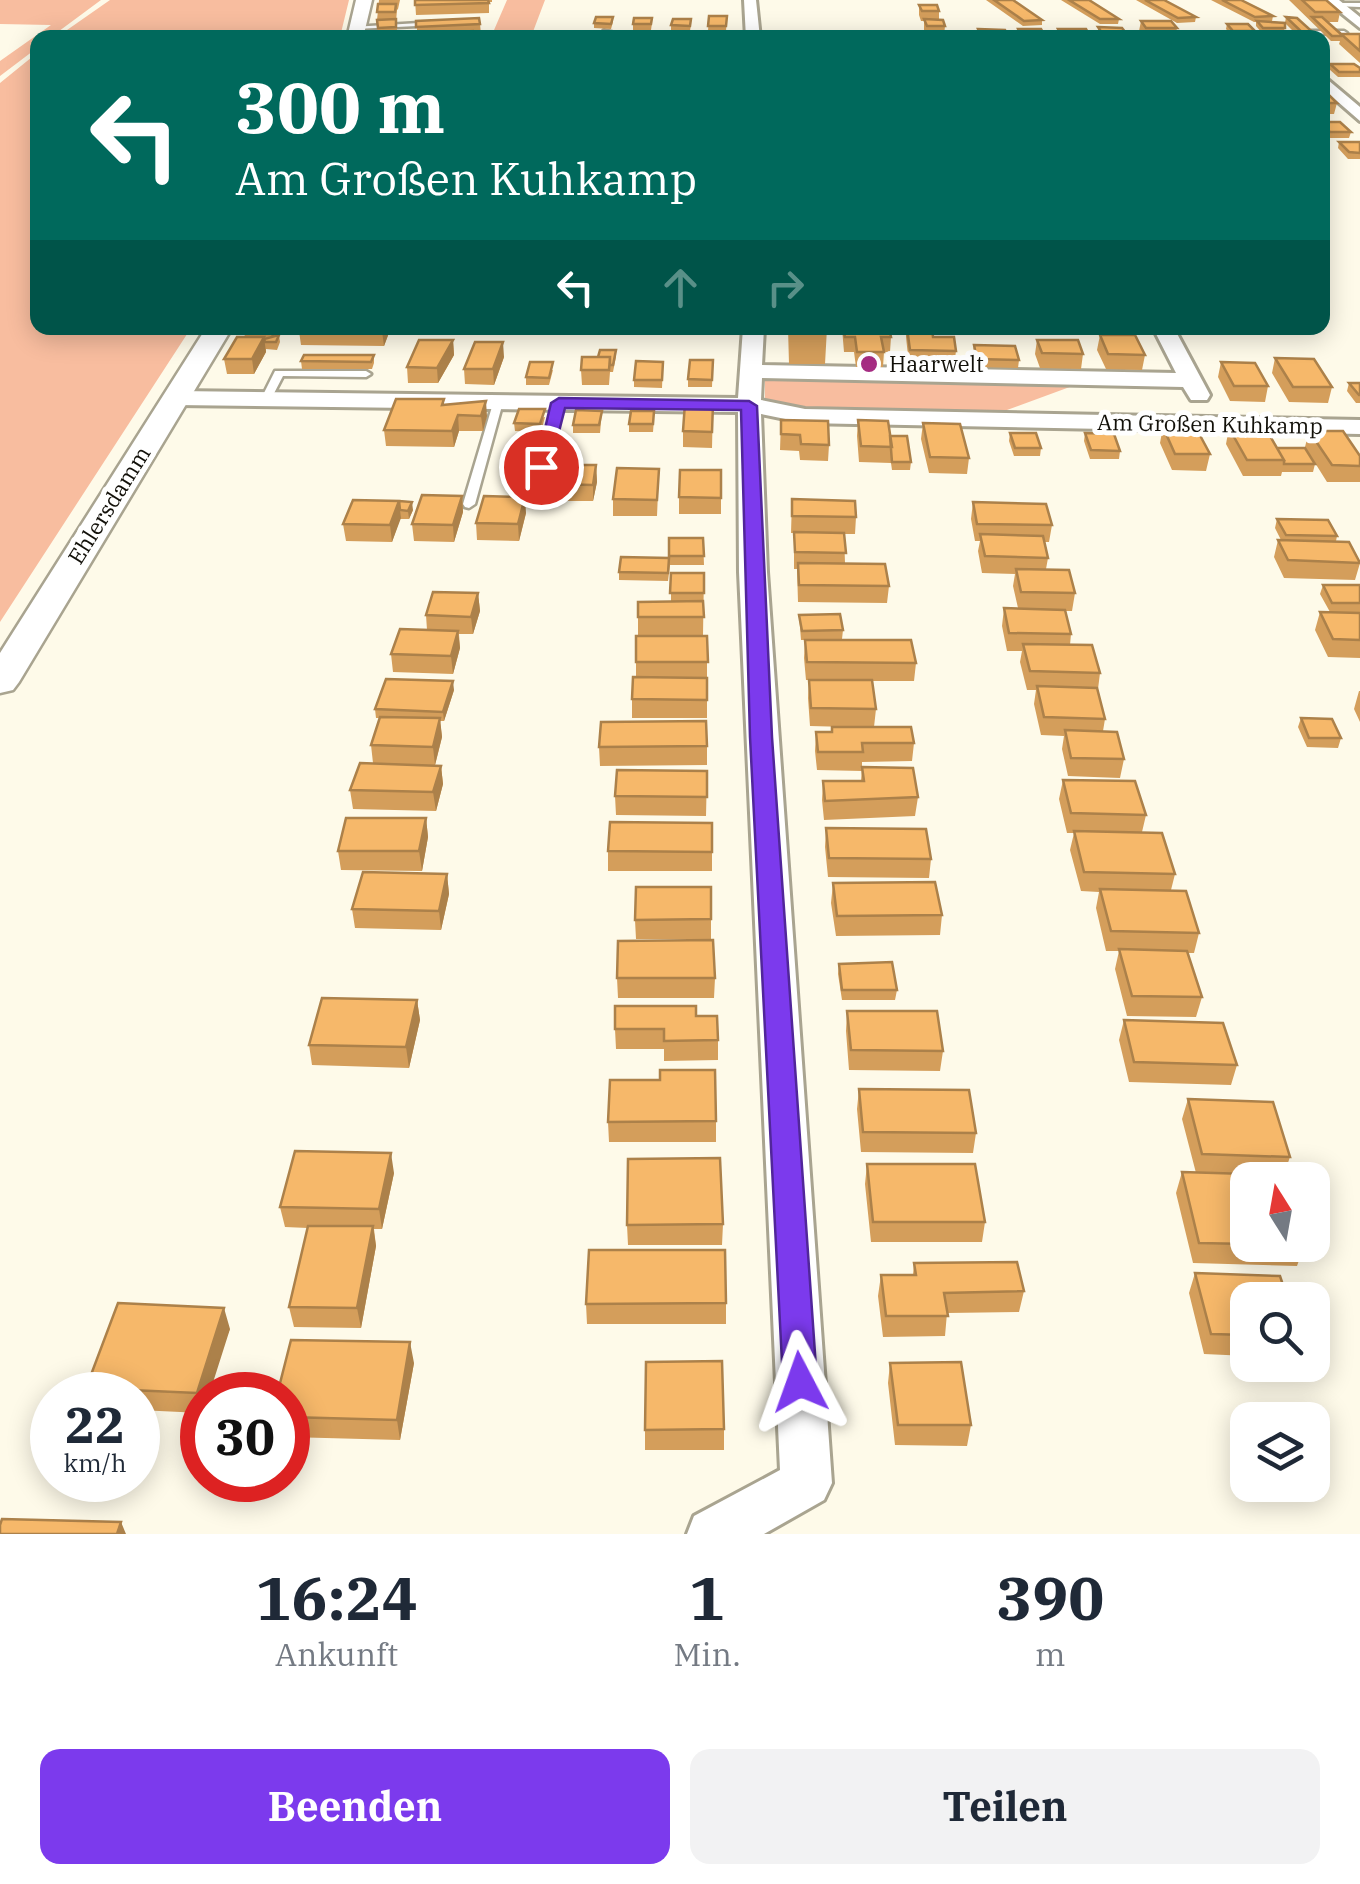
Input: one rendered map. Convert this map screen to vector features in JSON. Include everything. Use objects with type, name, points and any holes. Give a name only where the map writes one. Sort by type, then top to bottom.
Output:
[{"type":"street","points":[[356,30],[364,0]]},
{"type":"street","points":[[750,0],[753,30]]},
{"type":"street","points":[[1334,2],[1357,31]]},
{"type":"street","points":[[1330,85],[1354,103],[1360,116]]},
{"type":"street","name":"Ehlersdamm","points":[[0,682],[214,335]]},
{"type":"street","points":[[712,1534],[806,1483],[761,737],[750,388],[753,335]]},
{"type":"street","points":[[1168,335],[1212,424]]},
{"type":"street","name":"Am Großen Kuhkamp","points":[[178,398],[559,403],[750,388],[1114,378],[1192,380]]},
{"type":"street","name":"Am Großen Kuhkamp","points":[[1000,420],[1114,378]]},
{"type":"street","name":"Am Großen Kuhkamp","points":[[1061,421],[1166,379]]},
{"type":"street","name":"Am Großen Kuhkamp","points":[[750,388],[805,416],[1360,427]]},
{"type":"lane","points":[[1334,2],[1360,5]]},
{"type":"lane","points":[[376,30],[448,23]]},
{"type":"lane","points":[[1303,23],[1310,30]]},
{"type":"lane","points":[[1330,34],[1357,31]]},
{"type":"lane","points":[[266,398],[279,373],[366,374]]},
{"type":"lane","points":[[469,504],[498,402]]},
{"type":"lane","points":[[532,499],[559,403]]},
{"type":"shaded area","points":[[0,0],[101,0],[60,30],[44,30],[51,25],[0,24]]},
{"type":"shaded area","points":[[110,0],[349,0],[342,30],[67,30]]},
{"type":"shaded area","points":[[507,0],[545,0],[534,30],[494,30]]},
{"type":"shaded area","points":[[30,40],[30,53],[0,76],[0,61]]},
{"type":"shaded area","points":[[30,59],[30,335],[186,335],[0,622],[0,83]]},
{"type":"shaded area","points":[[778,376],[1086,381],[996,414],[795,410],[765,403],[765,379]]},
{"type":"building","points":[[415,0],[488,0],[489,3],[415,5]]},
{"type":"building","points":[[994,0],[1013,0],[1042,20],[1024,21]]},
{"type":"building","points":[[1069,0],[1089,0],[1119,19],[1100,19]]},
{"type":"building","points":[[1145,0],[1164,0],[1196,17],[1178,18]]},
{"type":"building","points":[[1222,0],[1241,0],[1273,16],[1255,17]]},
{"type":"building","points":[[1302,0],[1326,0],[1340,12],[1315,12]]},
{"type":"building","points":[[378,4],[396,4],[395,12],[377,12]]},
{"type":"building","points":[[919,5],[937,5],[939,11],[922,11]]},
{"type":"building","points":[[709,16],[727,16],[726,26],[708,26]]},
{"type":"building","points":[[596,17],[613,17],[611,24],[594,23]]},
{"type":"building","points":[[1286,17],[1297,18],[1310,30],[1300,30]]},
{"type":"building","points":[[1312,17],[1322,17],[1341,36],[1332,36]]},
{"type":"building","points":[[479,18],[480,24],[416,27],[416,21]]},
{"type":"building","points":[[634,18],[652,18],[651,24],[633,24]]},
{"type":"building","points":[[396,19],[396,27],[378,28],[377,20]]},
{"type":"building","points":[[673,19],[691,19],[690,26],[671,25]]},
{"type":"building","points":[[924,19],[943,20],[945,26],[927,26]]},
{"type":"building","points":[[1141,21],[1171,21],[1177,28],[1146,28]]},
{"type":"building","points":[[1257,21],[1285,23],[1285,28],[1263,28]]},
{"type":"building","points":[[1227,24],[1248,24],[1254,30],[1232,30]]},
{"type":"building","points":[[1341,34],[1360,34],[1360,51]]},
{"type":"building","points":[[1330,64],[1354,64],[1360,72],[1339,72]]},
{"type":"building","points":[[1330,122],[1340,122],[1351,132],[1330,132]]},
{"type":"building","points":[[1339,142],[1360,142],[1360,153],[1349,152]]},
{"type":"building","points":[[279,335],[276,342],[265,342],[264,339]]},
{"type":"building","points":[[845,335],[891,337],[881,337],[884,352],[857,352],[855,337]]},
{"type":"building","points":[[908,335],[933,335],[954,337],[956,351],[910,350]]},
{"type":"building","points":[[1100,335],[1135,335],[1145,355],[1108,354]]},
{"type":"building","points":[[237,337],[264,337],[252,359],[224,359]]},
{"type":"building","points":[[419,340],[453,340],[437,368],[407,367]]},
{"type":"building","points":[[1037,340],[1078,340],[1083,354],[1042,353]]},
{"type":"building","points":[[475,342],[503,342],[493,369],[464,369]]},
{"type":"building","points":[[974,345],[1015,346],[1019,360],[977,359]]},
{"type":"building","points":[[600,350],[616,350],[613,365],[610,357],[598,357]]},
{"type":"building","points":[[304,355],[374,355],[371,362],[301,361]]},
{"type":"building","points":[[582,357],[610,357],[609,370],[581,370]]},
{"type":"building","points":[[1275,358],[1314,359],[1332,387],[1293,387]]},
{"type":"building","points":[[690,360],[713,360],[712,380],[688,379]]},
{"type":"building","points":[[636,361],[663,362],[662,380],[634,380]]},
{"type":"building","points":[[530,362],[553,362],[549,378],[526,377]]},
{"type":"building","points":[[1221,362],[1255,363],[1268,386],[1234,386]]},
{"type":"building","points":[[1349,383],[1360,383],[1360,395],[1359,395]]},
{"type":"building","points":[[396,399],[444,399],[442,405],[486,401],[481,416],[458,415],[452,431],[384,430]]},
{"type":"building","points":[[685,403],[713,404],[712,432],[683,431]]},
{"type":"building","points":[[519,409],[545,409],[540,424],[514,423]]},
{"type":"building","points":[[576,410],[602,411],[599,425],[573,425]]},
{"type":"building","points":[[631,411],[654,411],[653,424],[629,424]]},
{"type":"building","points":[[781,420],[828,421],[829,445],[801,444],[800,435],[781,434]]},
{"type":"building","points":[[858,420],[888,421],[892,447],[861,446]]},
{"type":"building","points":[[923,423],[960,424],[969,458],[930,457]]},
{"type":"building","points":[[1163,427],[1196,428],[1210,454],[1175,454]]},
{"type":"building","points":[[1229,428],[1266,429],[1284,460],[1247,460]]},
{"type":"building","points":[[1309,431],[1343,431],[1360,456],[1360,466],[1332,465]]},
{"type":"building","points":[[1010,433],[1036,433],[1041,448],[1015,448]]},
{"type":"building","points":[[1085,433],[1114,434],[1120,451],[1091,450]]},
{"type":"building","points":[[890,436],[907,436],[911,462],[892,462]]},
{"type":"building","points":[[1277,448],[1305,448],[1315,464],[1284,464]]},
{"type":"building","points":[[555,465],[596,465],[593,485],[551,484]]},
{"type":"building","points":[[617,468],[659,469],[657,500],[613,499]]},
{"type":"building","points":[[680,470],[721,470],[721,498],[679,497]]},
{"type":"building","points":[[422,495],[462,496],[453,525],[412,524]]},
{"type":"building","points":[[484,496],[525,497],[518,524],[476,523]]},
{"type":"building","points":[[792,499],[855,501],[856,517],[792,516]]},
{"type":"building","points":[[353,500],[399,501],[390,525],[343,524]]},
{"type":"building","points":[[399,501],[412,502],[408,511],[400,510]]},
{"type":"building","points":[[973,502],[1046,504],[1052,525],[977,524]]},
{"type":"building","points":[[1277,519],[1328,520],[1337,536],[1286,535]]},
{"type":"building","points":[[794,532],[844,533],[846,553],[795,552]]},
{"type":"building","points":[[980,534],[1043,536],[1048,558],[985,556]]},
{"type":"building","points":[[669,538],[703,538],[704,556],[669,556]]},
{"type":"building","points":[[1278,540],[1349,542],[1360,563],[1288,560]]},
{"type":"building","points":[[621,557],[669,558],[668,573],[619,572]]},
{"type":"building","points":[[798,563],[885,564],[889,586],[799,585]]},
{"type":"building","points":[[1016,569],[1069,570],[1075,593],[1021,592]]},
{"type":"building","points":[[671,573],[704,573],[704,593],[670,593]]},
{"type":"building","points":[[1323,585],[1360,585],[1360,603],[1332,603]]},
{"type":"building","points":[[433,592],[478,593],[471,617],[426,615]]},
{"type":"building","points":[[703,601],[704,617],[638,617],[638,602]]},
{"type":"building","points":[[1004,608],[1065,610],[1071,634],[1009,633]]},
{"type":"building","points":[[1320,612],[1360,613],[1360,640],[1333,639]]},
{"type":"building","points":[[840,614],[843,630],[802,631],[799,615]]},
{"type":"building","points":[[400,629],[458,631],[451,656],[391,654]]},
{"type":"building","points":[[636,636],[707,636],[708,662],[636,662]]},
{"type":"building","points":[[805,640],[911,640],[916,663],[807,662]]},
{"type":"building","points":[[1023,644],[1092,645],[1100,673],[1030,671]]},
{"type":"building","points":[[633,677],[707,678],[707,700],[632,699]]},
{"type":"building","points":[[386,679],[453,681],[443,712],[375,709]]},
{"type":"building","points":[[809,680],[872,680],[876,709],[811,708]]},
{"type":"building","points":[[1037,686],[1097,688],[1105,719],[1044,717]]},
{"type":"building","points":[[380,717],[440,718],[433,747],[371,745]]},
{"type":"building","points":[[1301,718],[1332,719],[1341,738],[1309,738]]},
{"type":"building","points":[[706,721],[707,746],[599,747],[601,722]]},
{"type":"building","points":[[832,727],[911,727],[914,743],[862,743],[863,752],[818,752],[816,732],[832,732]]},
{"type":"building","points":[[1065,730],[1117,732],[1124,759],[1071,758]]},
{"type":"building","points":[[360,763],[441,766],[433,792],[350,790]]},
{"type":"building","points":[[862,767],[913,768],[918,797],[825,801],[823,781],[864,781]]},
{"type":"building","points":[[617,770],[707,771],[707,797],[615,796]]},
{"type":"building","points":[[1063,780],[1135,781],[1146,815],[1071,813]]},
{"type":"building","points":[[346,818],[426,818],[419,851],[338,851]]},
{"type":"building","points":[[610,822],[712,823],[712,852],[608,851]]},
{"type":"building","points":[[826,828],[926,829],[931,859],[829,858]]},
{"type":"building","points":[[1074,831],[1162,833],[1175,874],[1084,872]]},
{"type":"building","points":[[363,872],[447,874],[439,911],[352,909]]},
{"type":"building","points":[[935,882],[942,915],[837,916],[833,883]]},
{"type":"building","points":[[636,887],[711,887],[711,919],[635,920]]},
{"type":"building","points":[[1100,889],[1186,891],[1199,933],[1111,931]]},
{"type":"building","points":[[713,940],[715,978],[617,978],[618,941]]},
{"type":"building","points":[[1119,949],[1187,951],[1202,997],[1132,996]]},
{"type":"building","points":[[892,962],[897,990],[842,990],[839,964]]},
{"type":"building","points":[[322,998],[417,1000],[406,1047],[309,1045]]},
{"type":"building","points":[[615,1006],[696,1006],[696,1016],[717,1016],[718,1040],[664,1041],[664,1029],[615,1029]]},
{"type":"building","points":[[847,1011],[937,1011],[943,1051],[851,1050]]},
{"type":"building","points":[[1124,1020],[1223,1023],[1237,1065],[1134,1062]]},
{"type":"building","points":[[660,1070],[715,1070],[716,1121],[608,1122],[610,1080],[660,1080]]},
{"type":"building","points":[[859,1089],[969,1090],[976,1133],[863,1132]]},
{"type":"building","points":[[1188,1099],[1273,1102],[1290,1157],[1202,1154]]},
{"type":"building","points":[[295,1151],[391,1153],[379,1209],[280,1207]]},
{"type":"building","points":[[720,1158],[723,1224],[627,1225],[628,1159]]},
{"type":"building","points":[[867,1164],[975,1164],[985,1222],[873,1222]]},
{"type":"building","points":[[1182,1172],[1230,1173],[1230,1244],[1199,1243]]},
{"type":"building","points":[[308,1226],[373,1226],[357,1308],[289,1307]]},
{"type":"building","points":[[589,1250],[725,1250],[726,1303],[586,1304]]},
{"type":"building","points":[[1017,1262],[1024,1291],[944,1293],[948,1316],[886,1316],[881,1275],[916,1275],[914,1263]]},
{"type":"building","points":[[1195,1273],[1280,1276],[1282,1282],[1230,1282],[1230,1335],[1211,1334]]},
{"type":"building","points":[[118,1303],[224,1308],[204,1372],[180,1372],[180,1392],[160,1391],[160,1372],[92,1372]]},
{"type":"building","points":[[291,1340],[410,1342],[397,1420],[310,1418],[310,1372],[283,1372]]},
{"type":"building","points":[[722,1361],[724,1429],[645,1430],[646,1362]]},
{"type":"building","points":[[961,1362],[971,1425],[898,1425],[890,1363]]},
{"type":"building","points":[[2,1519],[121,1522],[117,1534],[0,1534]]},
{"type":"place","name":"Haarwelt","points":[[869,364]]},
{"type":"route","points":[[541,467],[559,403],[749,406],[752,572],[800,1382]]}]
